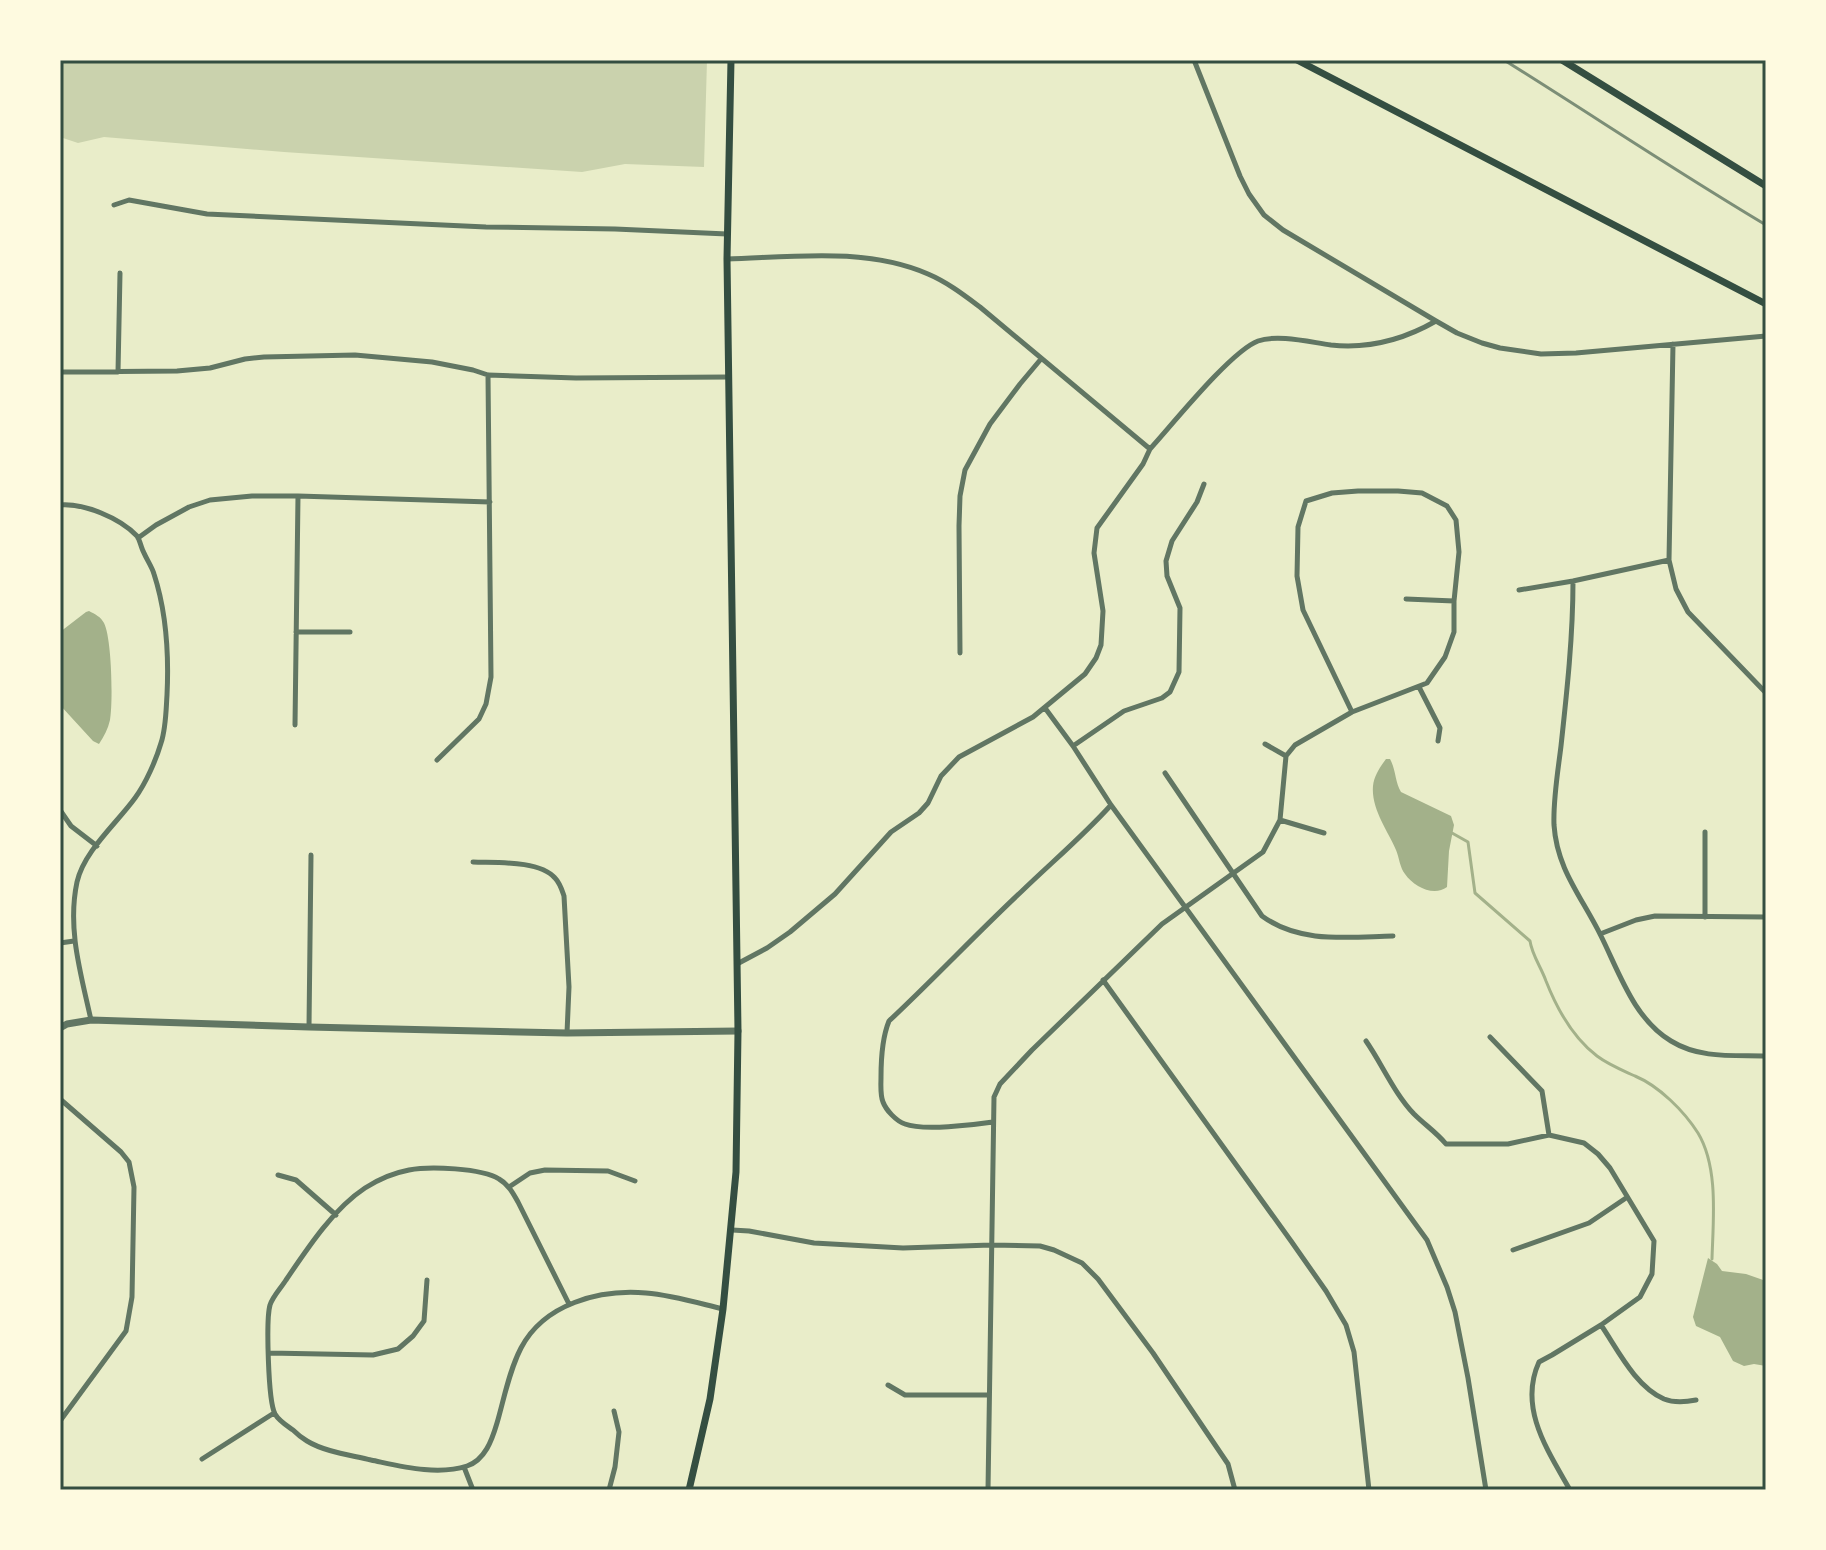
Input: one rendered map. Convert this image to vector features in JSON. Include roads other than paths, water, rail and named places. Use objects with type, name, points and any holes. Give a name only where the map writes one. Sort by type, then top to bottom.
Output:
[{"type":"main road","points":[[689,1490],[710,1399],[723,1309],[736,1172],[738,1031],[727,259],[731,60]]},
{"type":"main road","points":[[1297,60],[1766,304]]},
{"type":"main road","points":[[1562,60],[1766,186]]},
{"type":"street","points":[[1194,60],[1240,176],[1264,215],[1283,230],[1457,333],[1500,348],[1541,354],[1766,336]]},
{"type":"street","points":[[114,205],[129,200],[207,214],[727,234]]},
{"type":"street","points":[[727,259],[854,256],[900,264],[930,274],[980,307],[1150,449]]},
{"type":"street","points":[[118,372],[120,273]]},
{"type":"street","points":[[737,964],[790,932],[835,894],[891,832],[919,813],[928,803],[941,776],[959,757],[1020,726],[1085,674],[1101,645],[1103,611],[1094,553],[1097,528],[1143,464],[1150,449],[1228,363],[1259,341],[1287,339],[1336,345],[1365,344],[1414,334],[1436,321]]},
{"type":"street","points":[[1673,344],[1669,560],[1676,589],[1688,612],[1766,693]]},
{"type":"street","points":[[60,372],[177,371],[264,357],[355,355],[432,362],[488,375],[729,377]]},
{"type":"street","points":[[960,653],[959,526],[965,470],[990,424],[1041,359]]},
{"type":"street","points":[[437,760],[479,719],[486,704],[491,677],[488,375]]},
{"type":"street","points":[[1073,746],[1124,711],[1162,698],[1170,692],[1179,672],[1180,608],[1167,576],[1166,561],[1172,541],[1197,502],[1204,484]]},
{"type":"street","points":[[988,1490],[994,1097],[1000,1084],[1032,1050],[1162,924],[1263,852],[1280,820],[1286,756],[1295,745],[1352,712],[1427,683],[1445,657],[1454,632],[1459,552],[1456,520],[1447,506],[1422,493],[1358,491],[1332,493],[1306,501],[1298,527],[1297,576],[1303,610],[1352,712]]},
{"type":"street","points":[[138,538],[189,507],[210,500],[298,496],[490,502]]},
{"type":"street","points":[[295,725],[298,496]]},
{"type":"street","points":[[60,505],[77,505],[100,512],[138,538],[154,571],[162,602],[169,659],[162,742],[138,795],[87,858],[78,879],[73,909],[74,941],[91,1020]]},
{"type":"street","points":[[1519,590],[1669,560]]},
{"type":"street","points":[[1573,581],[1565,711],[1554,809],[1560,860],[1634,1002],[1658,1032],[1696,1052],[1766,1056]]},
{"type":"street","points":[[1406,599],[1454,601]]},
{"type":"street","points":[[296,632],[350,632]]},
{"type":"street","points":[[1419,687],[1440,728],[1438,741]]},
{"type":"street","points":[[1045,708],[1111,805],[1427,1240],[1455,1312],[1486,1490]]},
{"type":"street","points":[[1265,744],[1286,756]]},
{"type":"street","points":[[1165,773],[1262,916],[1275,926],[1294,934],[1328,937],[1393,936]]},
{"type":"street","points":[[993,1122],[933,1127],[903,1124],[888,1112],[882,1101],[884,1033],[889,1021],[1021,891],[1085,834],[1111,805]]},
{"type":"street","points":[[60,810],[71,826],[97,846]]},
{"type":"street","points":[[1280,820],[1324,833]]},
{"type":"street","points":[[1705,832],[1705,917]]},
{"type":"street","points":[[309,1027],[311,855]]},
{"type":"street","points":[[473,862],[536,866],[554,876],[560,884],[564,896],[569,987],[567,1033]]},
{"type":"street","points":[[1600,934],[1655,916],[1766,917]]},
{"type":"street","points":[[60,943],[74,941]]},
{"type":"street","points":[[1103,980],[1291,1241],[1346,1325],[1354,1352],[1369,1490]]},
{"type":"street","points":[[60,1028],[91,1020],[567,1033],[738,1031]]},
{"type":"street","points":[[1490,1037],[1542,1091],[1549,1135]]},
{"type":"street","points":[[1366,1041],[1399,1094],[1446,1144],[1508,1144],[1549,1135],[1584,1143],[1610,1168],[1654,1241],[1652,1274],[1640,1297],[1601,1325],[1539,1362],[1534,1371],[1534,1420],[1570,1490]]},
{"type":"street","points":[[60,1099],[121,1152],[129,1162],[134,1187],[132,1297],[126,1331],[60,1421]]},
{"type":"street","points":[[569,1304],[509,1187],[497,1178],[482,1172],[449,1169],[412,1169],[382,1178],[358,1193],[336,1215],[270,1303],[269,1389],[274,1413],[308,1442],[331,1450],[406,1467],[464,1467],[482,1456],[493,1437],[520,1349],[534,1328],[550,1314],[569,1304],[600,1295],[642,1292],[723,1309]]},
{"type":"street","points":[[509,1187],[530,1173],[545,1170],[608,1171],[635,1181]]},
{"type":"street","points":[[278,1175],[296,1180],[336,1215]]},
{"type":"street","points":[[1513,1250],[1589,1223],[1626,1198]]},
{"type":"street","points":[[732,1230],[814,1243],[903,1248],[1040,1246],[1082,1263],[1098,1279],[1153,1353],[1228,1464],[1235,1490]]},
{"type":"street","points":[[269,1353],[373,1355],[398,1349],[424,1321],[427,1280]]},
{"type":"street","points":[[1601,1325],[1647,1388],[1665,1400],[1696,1400]]},
{"type":"street","points":[[888,1385],[905,1395],[989,1395]]},
{"type":"street","points":[[609,1490],[619,1432],[614,1411]]},
{"type":"street","points":[[202,1459],[274,1413]]},
{"type":"street","points":[[464,1467],[473,1490]]},
{"type":"waterway","points":[[1452,833],[1468,842],[1475,893],[1530,941],[1555,1002],[1580,1040],[1602,1059],[1644,1080],[1662,1093],[1686,1116],[1698,1133],[1705,1147],[1712,1178],[1712,1259]]},
{"type":"railway","points":[[1504,60],[1766,225]]}]
